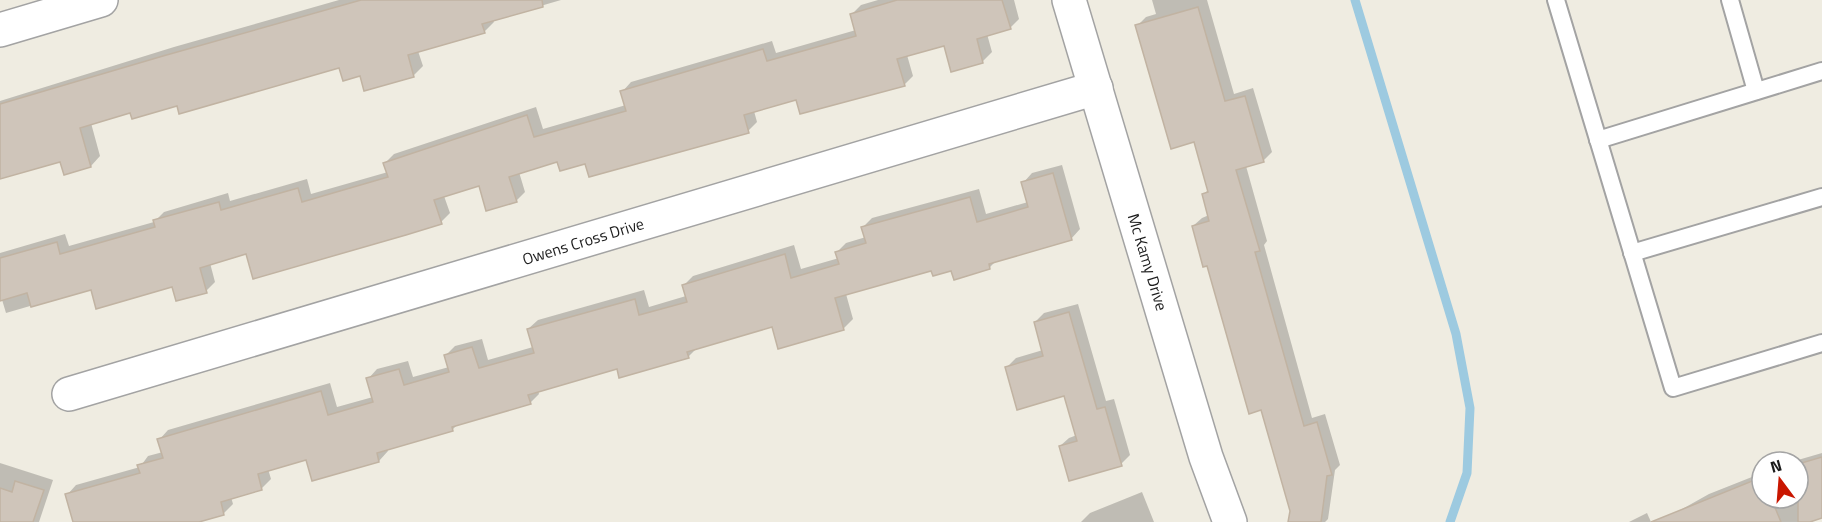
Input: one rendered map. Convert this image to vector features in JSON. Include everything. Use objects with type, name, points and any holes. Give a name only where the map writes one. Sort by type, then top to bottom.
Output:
[{"type":"street","points":[[0,30],[101,0]]},
{"type":"street","name":"Mc Kamy Drive","points":[[1069,0],[1203,446],[1230,522]]},
{"type":"street","name":"Owens Cross Drive","points":[[69,394],[1096,88]]},
{"type":"lane","points":[[1556,0],[1673,388],[1822,343]]},
{"type":"lane","points":[[1730,0],[1756,91]]},
{"type":"lane","points":[[1598,140],[1822,71]]},
{"type":"lane","points":[[1632,253],[1822,197]]},
{"type":"building","points":[[361,0],[542,0],[543,7],[482,24],[485,33],[408,55],[414,77],[364,91],[360,76],[343,81],[339,68],[179,114],[177,106],[132,119],[130,113],[80,128],[91,167],[64,175],[60,162],[0,179],[0,104]]},
{"type":"building","points":[[897,0],[1002,0],[1011,29],[977,39],[983,63],[951,72],[944,46],[897,59],[905,86],[800,114],[796,100],[744,115],[749,133],[589,177],[585,164],[560,171],[557,162],[509,177],[517,202],[486,211],[479,186],[434,200],[442,224],[406,235],[253,279],[246,254],[200,268],[207,293],[176,301],[172,287],[96,309],[91,290],[31,307],[27,293],[0,301],[0,258],[57,242],[60,254],[155,227],[153,220],[219,202],[221,210],[298,188],[302,202],[388,177],[383,163],[527,115],[534,137],[626,111],[620,91],[763,49],[767,61],[856,36],[850,14]]},
{"type":"building","points":[[1198,7],[1225,101],[1245,96],[1264,162],[1236,170],[1260,251],[1255,252],[1304,426],[1317,422],[1332,475],[1327,476],[1321,522],[1288,522],[1290,511],[1261,410],[1249,414],[1207,266],[1203,267],[1192,226],[1209,221],[1202,194],[1208,192],[1194,142],[1171,149],[1135,25]]},
{"type":"building","points":[[1053,173],[1072,240],[989,264],[990,269],[954,280],[951,271],[933,276],[931,271],[835,298],[844,330],[778,349],[772,327],[687,352],[689,358],[619,378],[617,369],[528,395],[531,404],[452,427],[453,431],[377,453],[379,462],[312,481],[306,460],[258,474],[262,490],[221,502],[224,515],[199,522],[73,522],[65,494],[140,473],[137,465],[163,458],[157,439],[321,391],[328,415],[373,402],[366,378],[399,369],[404,385],[449,372],[444,355],[472,347],[479,368],[534,353],[527,329],[635,299],[639,315],[687,302],[682,285],[785,254],[791,278],[839,264],[835,252],[866,243],[861,227],[970,197],[977,222],[1028,207],[1021,182]]},
{"type":"building","points":[[1069,312],[1097,409],[1105,407],[1122,466],[1069,481],[1059,446],[1077,441],[1064,396],[1017,410],[1005,367],[1043,356],[1034,322]]},
{"type":"building","points":[[1822,457],[1822,518],[1810,522],[1798,522],[1798,510],[1810,510],[1810,460]]},
{"type":"building","points":[[15,481],[44,490],[33,522],[0,522],[0,488],[12,492]]},
{"type":"building","points":[[1750,482],[1750,510],[1776,510],[1781,522],[1651,522]]},
{"type":"waterway","points":[[1355,0],[1456,334],[1470,408],[1467,473],[1450,522]]}]
